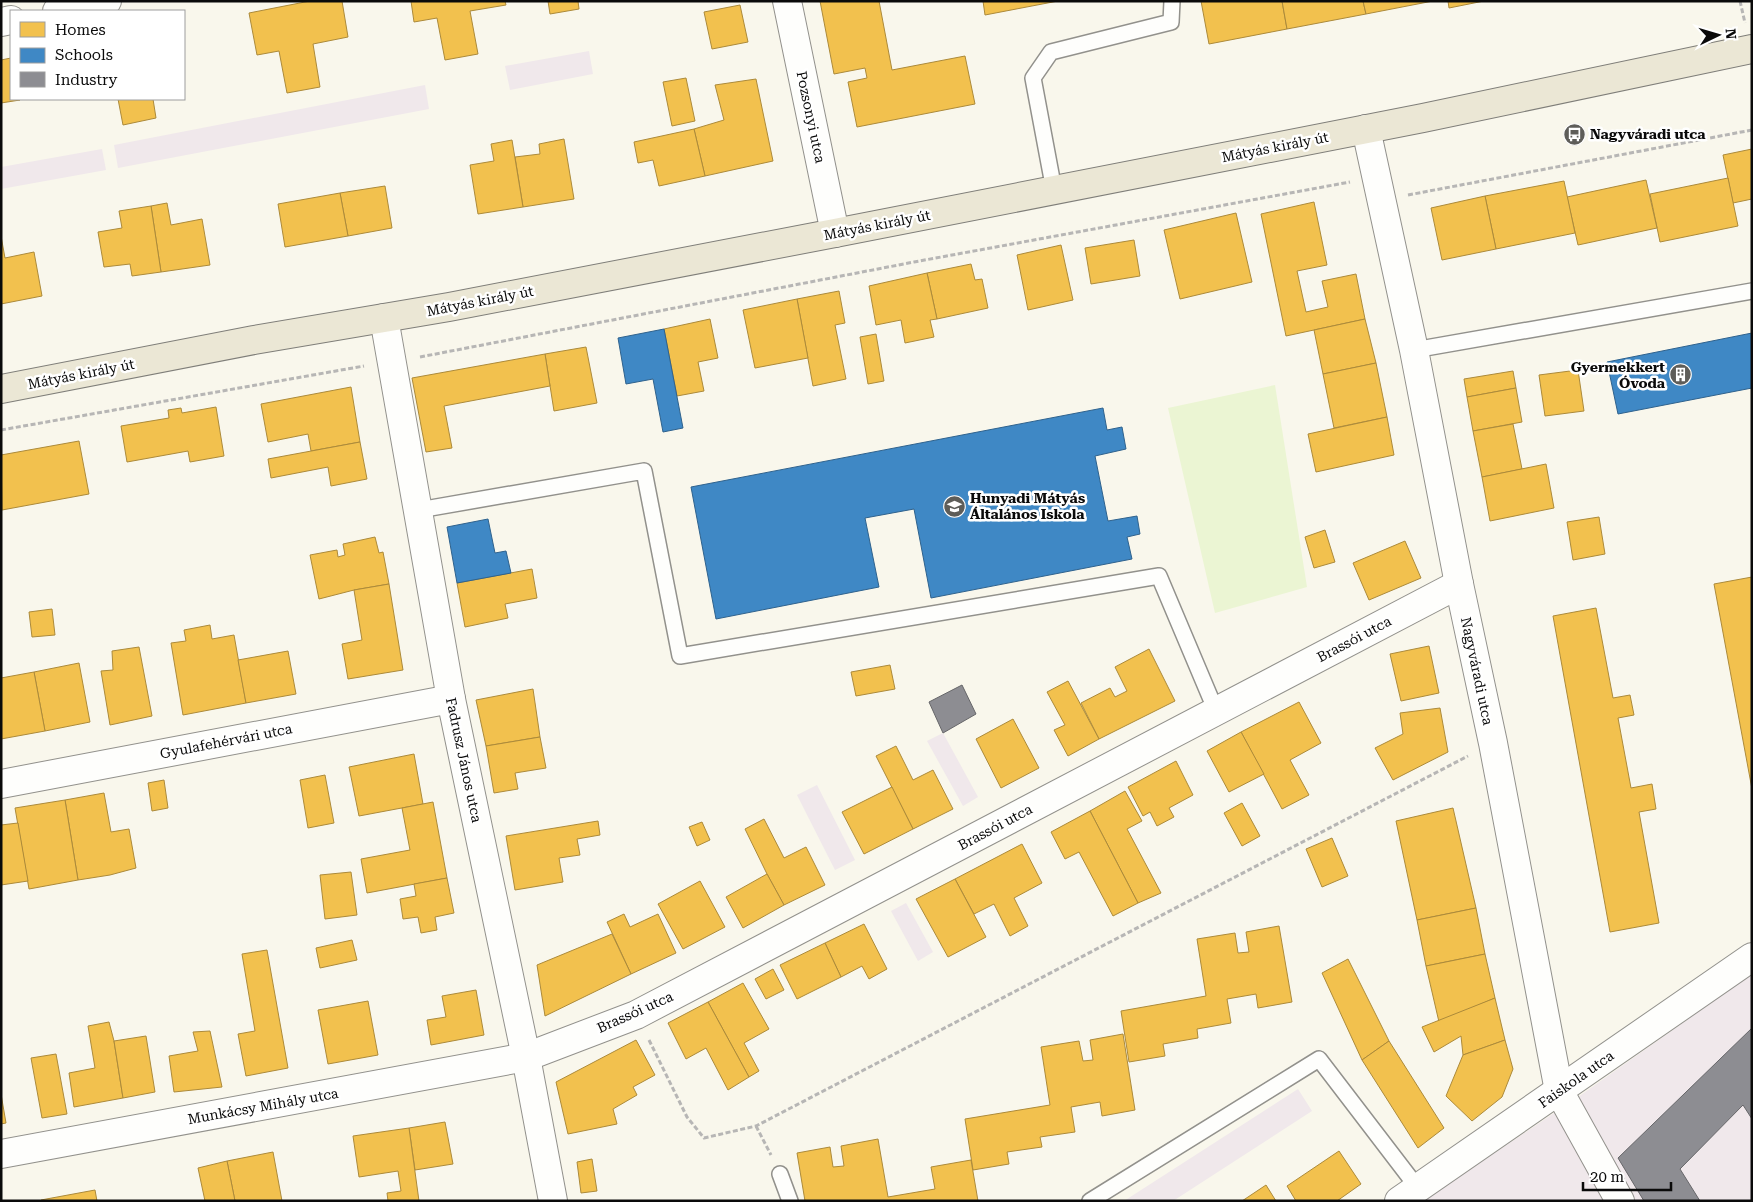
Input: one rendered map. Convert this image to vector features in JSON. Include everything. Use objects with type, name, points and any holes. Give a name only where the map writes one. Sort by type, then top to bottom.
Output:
[{"type":"main road","name":"Mátyás király út","points":[[1,389],[254,340],[449,307],[835,233],[1366,129],[1752,50]]},
{"type":"street","points":[[62,10],[107,1]]},
{"type":"street","name":"Pozsonyi utca","points":[[787,1],[835,233]]},
{"type":"street","name":"Nagyváradi utca","points":[[1366,129],[1414,350],[1458,584],[1493,743],[1559,1091],[1620,1201]]},
{"type":"street","name":"Fadrusz János utca","points":[[384,318],[451,699],[526,1057],[553,1201]]},
{"type":"street","name":"Brassói utca","points":[[526,1057],[636,1015],[1458,584]]},
{"type":"street","name":"Gyulafehérvári utca","points":[[1,784],[451,699]]},
{"type":"street","name":"Faiskola utca","points":[[1408,1194],[1752,957]]},
{"type":"street","name":"Munkácsy Mihály utca","points":[[1,1154],[526,1057]]},
{"type":"lane","points":[[1054,190],[1033,78],[1052,52],[1171,22],[1172,1]]},
{"type":"lane","points":[[1414,350],[1752,290]]},
{"type":"lane","points":[[419,510],[644,471],[680,656],[1159,576],[1216,711]]},
{"type":"lane","points":[[1090,1201],[1319,1059],[1408,1194]]},
{"type":"lane","points":[[780,1174],[790,1201]]},
{"type":"path","points":[[1,430],[391,362],[914,262],[1350,182],[1380,200],[1752,130]]},
{"type":"path","points":[[636,1015],[687,1117],[704,1138],[756,1126],[1493,743]]},
{"type":"path","points":[[756,1126],[780,1174]]},
{"type":"shaded area","points":[[589,51],[593,74],[510,90],[505,66]]},
{"type":"shaded area","points":[[425,85],[429,109],[118,168],[114,145]]},
{"type":"shaded area","points":[[102,149],[106,170],[1,189],[1,167]]},
{"type":"shaded area","points":[[943,733],[978,797],[963,806],[927,741]]},
{"type":"shaded area","points":[[817,785],[855,860],[835,870],[797,795]]},
{"type":"shaded area","points":[[906,903],[933,952],[918,961],[891,911]]},
{"type":"shaded area","points":[[1752,974],[1752,1201],[1423,1201],[1578,1097]]},
{"type":"shaded area","points":[[1298,1089],[1312,1111],[1173,1201],[1124,1201]]},
{"type":"green space","points":[[1275,385],[1307,587],[1215,613],[1168,408]]},
{"type":"building: Homes","points":[[310,1],[342,1],[348,37],[313,44],[320,87],[287,93],[279,51],[257,55],[249,13]]},
{"type":"building: Homes","points":[[411,1],[505,1],[506,5],[470,11],[478,54],[445,60],[437,18],[414,22]]},
{"type":"building: Homes","points":[[548,1],[578,1],[579,9],[550,14]]},
{"type":"building: Homes","points":[[820,1],[879,1],[892,70],[965,56],[975,104],[857,127],[848,82],[867,78],[865,68],[834,74]]},
{"type":"building: Homes","points":[[983,1],[1058,1],[985,15]]},
{"type":"building: Homes","points":[[1201,1],[1282,1],[1287,29],[1209,44]]},
{"type":"building: Homes","points":[[1282,1],[1363,1],[1366,14],[1287,29]]},
{"type":"building: Homes","points":[[1363,1],[1433,1],[1366,14]]},
{"type":"building: Homes","points":[[1448,1],[1484,1],[1449,8]]},
{"type":"building: Homes","points":[[740,5],[748,42],[712,49],[704,12]]},
{"type":"building: Homes","points":[[10,58],[10,100],[20,100],[1,103],[1,60]]},
{"type":"building: Homes","points":[[686,78],[695,121],[672,126],[663,82]]},
{"type":"building: Homes","points":[[756,79],[773,161],[705,176],[694,129],[724,120],[715,85]]},
{"type":"building: Homes","points":[[118,100],[153,100],[156,118],[123,125]]},
{"type":"building: Homes","points":[[694,129],[705,176],[659,186],[653,160],[638,163],[634,142]]},
{"type":"building: Homes","points":[[564,139],[574,199],[523,207],[515,157],[540,154],[539,144]]},
{"type":"building: Homes","points":[[512,140],[523,207],[478,214],[470,165],[494,161],[491,144]]},
{"type":"building: Homes","points":[[1752,149],[1752,199],[1733,203],[1723,155]]},
{"type":"building: Homes","points":[[1728,178],[1738,226],[1660,242],[1650,194]]},
{"type":"building: Homes","points":[[1646,180],[1657,228],[1578,245],[1567,197]]},
{"type":"building: Homes","points":[[1564,181],[1575,233],[1496,249],[1485,196]]},
{"type":"building: Homes","points":[[385,186],[392,228],[348,236],[340,193]]},
{"type":"building: Homes","points":[[340,193],[348,236],[285,247],[278,204]]},
{"type":"building: Homes","points":[[1485,196],[1496,249],[1442,260],[1431,208]]},
{"type":"building: Homes","points":[[1314,202],[1327,265],[1297,271],[1306,312],[1328,307],[1322,281],[1356,274],[1365,319],[1286,336],[1261,214]]},
{"type":"building: Homes","points":[[167,203],[171,225],[202,219],[210,265],[161,272],[151,206]]},
{"type":"building: Homes","points":[[151,206],[161,272],[132,276],[130,264],[104,267],[98,232],[122,228],[119,211]]},
{"type":"building: Homes","points":[[1236,213],[1252,282],[1180,299],[1164,230]]},
{"type":"building: Homes","points":[[1,236],[5,258],[34,252],[42,296],[1,304]]},
{"type":"building: Homes","points":[[1134,240],[1140,276],[1091,284],[1085,248]]},
{"type":"building: Homes","points":[[1061,245],[1073,300],[1028,310],[1017,255]]},
{"type":"building: Homes","points":[[971,264],[975,280],[982,279],[988,308],[937,319],[927,273]]},
{"type":"building: Homes","points":[[927,273],[937,319],[930,320],[934,337],[905,343],[901,320],[876,325],[869,286]]},
{"type":"building: Homes","points":[[839,291],[845,323],[835,325],[846,379],[813,386],[797,299]]},
{"type":"building: Homes","points":[[797,299],[808,358],[755,368],[743,310]]},
{"type":"building: Homes","points":[[710,319],[718,358],[698,362],[704,391],[677,396],[664,329]]},
{"type":"building: Homes","points":[[1365,319],[1376,363],[1323,374],[1314,330]]},
{"type":"building: Homes","points":[[876,334],[884,381],[868,384],[860,337]]},
{"type":"building: Homes","points":[[586,347],[597,403],[554,411],[545,354]]},
{"type":"building: Homes","points":[[545,354],[550,386],[444,406],[452,448],[426,452],[412,378]]},
{"type":"building: Homes","points":[[1376,363],[1387,417],[1334,428],[1323,374]]},
{"type":"building: Homes","points":[[1578,370],[1584,411],[1545,416],[1539,375]]},
{"type":"building: Homes","points":[[1513,371],[1516,388],[1467,397],[1464,379]]},
{"type":"building: Homes","points":[[351,387],[360,442],[311,451],[308,434],[268,442],[261,404]]},
{"type":"building: Homes","points":[[1516,388],[1522,422],[1473,431],[1467,397]]},
{"type":"building: Homes","points":[[216,407],[224,456],[190,462],[188,451],[127,462],[121,426],[169,418],[168,410],[181,408],[182,413]]},
{"type":"building: Homes","points":[[1387,417],[1394,455],[1316,472],[1308,434]]},
{"type":"building: Homes","points":[[1513,424],[1522,469],[1482,477],[1473,431]]},
{"type":"building: Homes","points":[[79,441],[89,494],[2,510],[1,455]]},
{"type":"building: Homes","points":[[360,442],[367,479],[331,486],[328,467],[271,478],[268,459]]},
{"type":"building: Homes","points":[[1546,464],[1554,508],[1490,521],[1482,477]]},
{"type":"building: Homes","points":[[1599,517],[1605,554],[1573,560],[1567,522]]},
{"type":"building: Homes","points":[[1325,530],[1335,562],[1314,568],[1305,537]]},
{"type":"building: Homes","points":[[375,537],[379,553],[383,552],[389,584],[319,599],[310,555],[337,550],[338,557],[345,555],[343,544]]},
{"type":"building: Homes","points":[[1405,541],[1421,578],[1369,600],[1353,563]]},
{"type":"building: Homes","points":[[532,569],[537,598],[505,604],[508,618],[465,627],[457,583]]},
{"type":"building: Homes","points":[[1752,577],[1752,789],[1714,584]]},
{"type":"building: Homes","points":[[389,584],[403,670],[348,679],[342,644],[362,640],[354,590]]},
{"type":"building: Homes","points":[[1596,608],[1613,698],[1630,695],[1634,715],[1618,718],[1631,788],[1652,784],[1656,809],[1639,812],[1659,923],[1610,932],[1553,616]]},
{"type":"building: Homes","points":[[52,609],[55,635],[32,637],[29,612]]},
{"type":"building: Homes","points":[[210,625],[212,639],[234,635],[246,703],[183,715],[171,643],[186,641],[184,630]]},
{"type":"building: Homes","points":[[1429,646],[1439,693],[1401,701],[1390,654]]},
{"type":"building: Homes","points":[[139,647],[152,716],[110,725],[101,671],[113,670],[112,651]]},
{"type":"building: Homes","points":[[1149,649],[1175,701],[1099,739],[1081,703],[1110,688],[1115,697],[1127,691],[1115,667]]},
{"type":"building: Homes","points":[[288,651],[296,694],[246,703],[238,660]]},
{"type":"building: Homes","points":[[79,663],[90,722],[45,731],[34,672]]},
{"type":"building: Homes","points":[[890,665],[895,689],[856,696],[851,672]]},
{"type":"building: Homes","points":[[34,672],[45,731],[1,739],[1,678]]},
{"type":"building: Homes","points":[[1068,681],[1099,739],[1068,756],[1054,730],[1065,725],[1047,692]]},
{"type":"building: Homes","points":[[533,689],[540,737],[486,746],[476,700]]},
{"type":"building: Homes","points":[[1299,702],[1321,743],[1290,760],[1309,795],[1282,809],[1241,732]]},
{"type":"building: Homes","points":[[1440,708],[1448,752],[1393,780],[1375,748],[1403,734],[1400,713]]},
{"type":"building: Homes","points":[[1013,719],[1039,768],[1001,788],[976,739]]},
{"type":"building: Homes","points":[[1241,732],[1264,774],[1229,792],[1207,751]]},
{"type":"building: Homes","points":[[540,737],[546,768],[515,773],[518,789],[494,793],[486,746]]},
{"type":"building: Homes","points":[[896,746],[913,780],[933,770],[953,809],[913,829],[876,756]]},
{"type":"building: Homes","points":[[414,754],[423,804],[359,816],[349,767]]},
{"type":"building: Homes","points":[[1176,761],[1193,795],[1169,808],[1174,817],[1157,826],[1150,812],[1143,816],[1128,787]]},
{"type":"building: Homes","points":[[325,775],[334,823],[308,828],[300,780]]},
{"type":"building: Homes","points":[[164,780],[168,808],[152,811],[148,783]]},
{"type":"building: Homes","points":[[892,787],[913,829],[864,854],[842,812]]},
{"type":"building: Homes","points":[[1125,791],[1142,821],[1127,829],[1161,893],[1138,903],[1090,811]]},
{"type":"building: Homes","points":[[104,793],[111,832],[129,829],[136,868],[110,875],[78,880],[65,800]]},
{"type":"building: Homes","points":[[65,800],[78,880],[29,889],[15,808]]},
{"type":"building: Homes","points":[[433,802],[447,878],[367,893],[361,859],[410,850],[402,808]]},
{"type":"building: Homes","points":[[1242,803],[1260,836],[1242,846],[1224,813]]},
{"type":"building: Homes","points":[[1453,808],[1476,908],[1417,920],[1396,821]]},
{"type":"building: Homes","points":[[1090,811],[1138,903],[1113,916],[1079,852],[1065,859],[1051,832]]},
{"type":"building: Homes","points":[[764,819],[784,858],[806,847],[825,885],[784,905],[745,829]]},
{"type":"building: Homes","points":[[598,821],[600,835],[577,839],[580,855],[559,858],[563,882],[515,890],[506,836]]},
{"type":"building: Homes","points":[[702,822],[710,840],[697,846],[689,827]]},
{"type":"building: Homes","points":[[18,823],[28,881],[1,885],[1,825]]},
{"type":"building: Homes","points":[[1332,838],[1348,876],[1322,887],[1306,849]]},
{"type":"building: Homes","points":[[1022,844],[1042,883],[1014,898],[1028,926],[1010,936],[994,904],[974,914],[955,879]]},
{"type":"building: Homes","points":[[351,872],[357,915],[325,919],[320,875]]},
{"type":"building: Homes","points":[[767,874],[784,905],[743,928],[726,897]]},
{"type":"building: Homes","points":[[447,878],[454,913],[435,917],[437,930],[421,933],[418,917],[403,919],[400,899],[416,896],[414,884]]},
{"type":"building: Homes","points":[[955,879],[986,937],[948,957],[916,899]]},
{"type":"building: Homes","points":[[700,881],[725,927],[683,949],[658,904]]},
{"type":"building: Homes","points":[[1476,908],[1485,954],[1426,966],[1417,920]]},
{"type":"building: Homes","points":[[624,914],[630,927],[658,914],[676,953],[631,974],[607,922]]},
{"type":"building: Homes","points":[[864,924],[887,969],[869,979],[862,966],[841,977],[825,943]]},
{"type":"building: Homes","points":[[1279,926],[1292,1002],[1258,1008],[1256,994],[1227,999],[1231,1023],[1197,1029],[1198,1038],[1163,1044],[1165,1056],[1129,1062],[1121,1011],[1206,996],[1197,939],[1235,933],[1238,953],[1249,952],[1246,932]]},
{"type":"building: Homes","points":[[612,934],[631,974],[545,1016],[537,965]]},
{"type":"building: Homes","points":[[352,940],[357,960],[320,968],[316,948]]},
{"type":"building: Homes","points":[[825,943],[841,977],[797,999],[780,965]]},
{"type":"building: Homes","points":[[267,950],[288,1068],[246,1076],[238,1034],[255,1031],[242,954]]},
{"type":"building: Homes","points":[[1485,954],[1495,998],[1439,1022],[1426,966]]},
{"type":"building: Homes","points":[[1348,959],[1389,1041],[1362,1060],[1322,973]]},
{"type":"building: Homes","points":[[773,969],[784,990],[766,999],[755,979]]},
{"type":"building: Homes","points":[[743,983],[769,1029],[744,1043],[759,1071],[749,1077],[708,1002]]},
{"type":"building: Homes","points":[[476,990],[484,1035],[431,1045],[427,1020],[446,1017],[442,996]]},
{"type":"building: Homes","points":[[1495,998],[1505,1040],[1463,1055],[1461,1036],[1434,1052],[1422,1027]]},
{"type":"building: Homes","points":[[368,1001],[378,1055],[328,1064],[318,1010]]},
{"type":"building: Homes","points":[[708,1002],[749,1077],[728,1090],[706,1048],[686,1059],[668,1023]]},
{"type":"building: Homes","points":[[109,1022],[123,1098],[74,1107],[69,1073],[95,1068],[88,1026]]},
{"type":"building: Homes","points":[[210,1031],[222,1087],[174,1092],[169,1056],[198,1051],[193,1032]]},
{"type":"building: Homes","points":[[1123,1034],[1135,1110],[1102,1116],[1100,1102],[1071,1107],[1075,1132],[1040,1137],[1042,1147],[1007,1152],[1009,1164],[973,1170],[965,1119],[1050,1105],[1041,1047],[1079,1041],[1083,1061],[1093,1060],[1090,1040]]},
{"type":"building: Homes","points":[[146,1036],[155,1092],[123,1098],[114,1041]]},
{"type":"building: Homes","points":[[636,1040],[655,1075],[633,1087],[637,1095],[613,1109],[617,1124],[568,1134],[556,1082]]},
{"type":"building: Homes","points":[[1505,1040],[1513,1069],[1502,1097],[1472,1121],[1446,1096],[1463,1055]]},
{"type":"building: Homes","points":[[1389,1041],[1444,1128],[1418,1148],[1362,1060]]},
{"type":"building: Homes","points":[[56,1054],[67,1114],[42,1118],[31,1058]]},
{"type":"building: Homes","points":[[1,1094],[6,1123],[1,1124]]},
{"type":"building: Homes","points":[[445,1122],[453,1164],[415,1170],[409,1128]]},
{"type":"building: Homes","points":[[409,1128],[419,1201],[388,1201],[387,1193],[401,1191],[398,1171],[359,1177],[353,1136]]},
{"type":"building: Homes","points":[[878,1139],[888,1197],[935,1189],[931,1167],[971,1160],[978,1201],[805,1201],[797,1153],[830,1147],[833,1167],[844,1166],[841,1146]]},
{"type":"building: Homes","points":[[1339,1151],[1361,1184],[1337,1201],[1296,1201],[1287,1186]]},
{"type":"building: Homes","points":[[273,1152],[282,1201],[235,1201],[227,1161]]},
{"type":"building: Homes","points":[[592,1159],[597,1191],[581,1193],[577,1162]]},
{"type":"building: Homes","points":[[227,1161],[235,1201],[205,1201],[198,1168]]},
{"type":"building: Homes","points":[[1266,1185],[1276,1201],[1242,1201]]},
{"type":"building: Homes","points":[[95,1190],[97,1201],[41,1201],[41,1200]]},
{"type":"building: Schools","points":[[664,329],[683,428],[663,432],[653,379],[626,384],[618,338]]},
{"type":"building: Schools","name":"Gyermekkert Óvoda","points":[[1752,333],[1752,388],[1618,414],[1607,362]]},
{"type":"building: Schools","points":[[1103,408],[1107,430],[1122,427],[1126,449],[1095,456],[1108,521],[1137,516],[1140,534],[1127,537],[1132,559],[931,598],[914,509],[865,518],[879,587],[716,619],[691,487]]},
{"type":"building: Schools","points":[[488,519],[495,553],[506,551],[511,573],[457,583],[447,527]]},
{"type":"building: Industry","points":[[962,685],[976,714],[943,733],[929,702]]},
{"type":"building: Industry","points":[[1752,1028],[1752,1119],[1743,1105],[1680,1169],[1700,1201],[1644,1201],[1618,1158]]},
{"type":"place","name":"Nagyváradi utca","points":[[1574,134]]},
{"type":"place","name":"Gyermekkert Óvoda","points":[[1681,375]]},
{"type":"place","name":"Hunyadi Mátyás Általános Iskola","points":[[954,506]]}]
